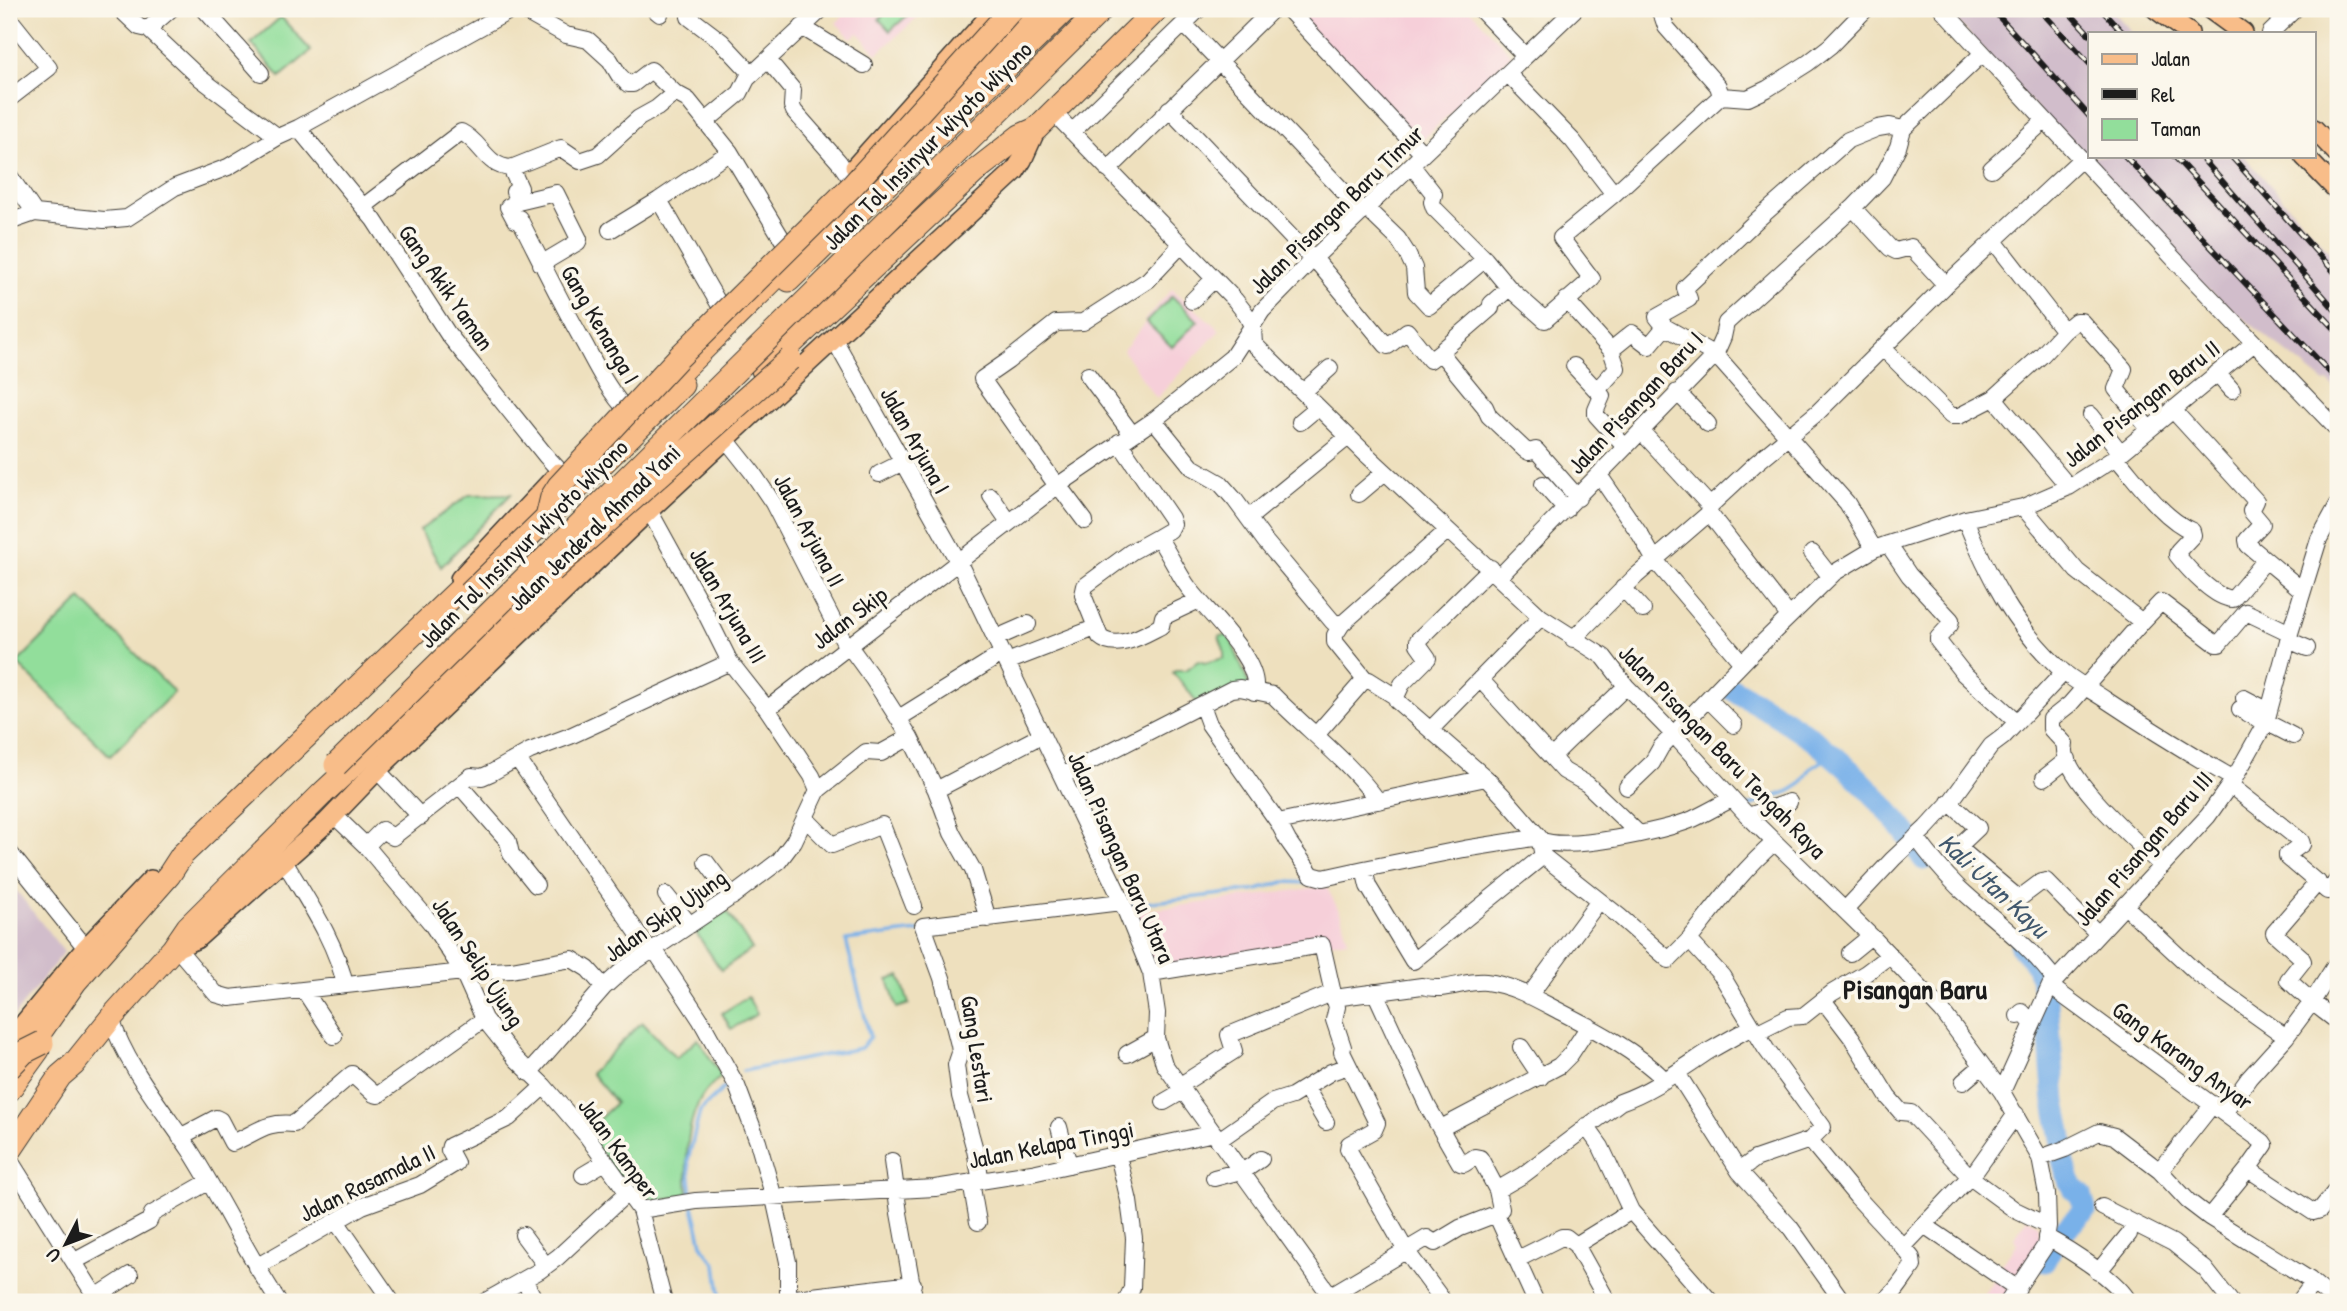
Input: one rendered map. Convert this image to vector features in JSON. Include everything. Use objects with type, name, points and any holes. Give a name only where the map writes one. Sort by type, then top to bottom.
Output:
[{"type":"highway","points":[[547,518],[552,496],[559,486],[679,357],[852,185],[1012,9]]},
{"type":"highway","name":"Jalan Jenderal Ahmad Yani","points":[[9,1076],[75,982],[169,875],[182,855],[460,590],[732,322],[1033,9]]},
{"type":"highway","name":"Jalan Tol Insinyur Wiyoto Wiyono","points":[[9,1090],[79,991],[123,936],[1066,9]]},
{"type":"highway","name":"Jalan Tol Insinyur Wiyoto Wiyono","points":[[9,1138],[88,1030],[200,895],[336,765],[1102,9]]},
{"type":"highway","name":"Jalan Jenderal Ahmad Yani","points":[[9,1160],[60,1076],[74,1064],[174,948],[188,926],[323,793],[499,629],[631,496],[816,319],[979,168],[1044,121],[1157,9]]},
{"type":"highway","points":[[336,765],[904,258],[1044,121]]},
{"type":"highway","points":[[460,590],[479,591],[488,597],[499,629]]},
{"type":"highway","points":[[9,1068],[24,1052],[43,1043]]},
{"type":"main road","points":[[2156,9],[2188,32]]},
{"type":"main road","points":[[2210,9],[2242,32]]},
{"type":"main road","name":"Jalan Jenderal Ahmad Yani","points":[[410,638],[421,621],[622,405],[848,175],[990,11]]},
{"type":"main road","name":"Jalan Jenderal Ahmad Yani","points":[[174,948],[196,939],[334,815],[377,770],[725,438],[1014,171],[1044,121]]},
{"type":"main road","points":[[2316,131],[2338,154]]},
{"type":"main road","points":[[2306,158],[2338,191]]},
{"type":"main road","name":"Jalan Jenderal Ahmad Yani","points":[[9,1042],[86,948],[163,869],[182,855]]},
{"type":"street","points":[[120,9],[139,27],[148,29],[200,78],[278,136]]},
{"type":"street","points":[[148,29],[172,9]]},
{"type":"street","points":[[204,9],[261,73]]},
{"type":"street","points":[[9,222],[35,213],[91,219],[127,218],[175,187],[228,167],[278,136],[298,128],[513,9]]},
{"type":"street","points":[[520,9],[566,35],[588,40],[610,60],[628,84],[633,84],[651,70],[675,93],[688,100],[730,152],[784,242]]},
{"type":"street","points":[[705,122],[740,93],[752,74],[822,9]]},
{"type":"street","points":[[1072,132],[1199,9]]},
{"type":"street","points":[[1108,170],[1273,9]]},
{"type":"street","points":[[1288,9],[1418,160],[1433,194],[1434,208],[1485,259],[1509,288],[1545,320],[1592,279],[1561,238],[1614,194],[1721,96],[1748,98],[1767,89],[1830,46],[1866,9]]},
{"type":"street","points":[[1480,9],[1525,56]]},
{"type":"street","name":"Jalan Pisangan Baru Timur","points":[[959,563],[1058,485],[1154,420],[1232,357],[1262,311],[1575,9]]},
{"type":"street","points":[[1657,9],[1666,27],[1718,86],[1721,96]]},
{"type":"street","points":[[1942,9],[2080,160],[2338,430]]},
{"type":"street","points":[[2271,32],[2295,9]]},
{"type":"street","points":[[689,17],[722,42],[752,74]]},
{"type":"street","points":[[9,18],[49,68],[9,99]]},
{"type":"street","points":[[1184,24],[1365,210],[1398,239],[1414,268],[1416,292],[1429,306],[1485,259]]},
{"type":"street","points":[[802,27],[864,65]]},
{"type":"street","name":"Jalan Pisangan Baru I","points":[[1396,697],[1402,684],[1428,658],[1418,640],[1572,504],[1715,355],[1726,323],[1853,208],[1882,178],[1898,147],[1903,129],[1982,54]]},
{"type":"street","points":[[768,60],[793,90],[794,111],[848,175]]},
{"type":"street","points":[[1508,74],[1573,141],[1614,194]]},
{"type":"street","points":[[363,207],[461,132],[496,166],[511,168],[561,148],[580,161],[598,155],[639,117],[657,108],[675,93]]},
{"type":"street","points":[[1169,109],[1314,259],[1386,345],[1407,331],[1430,360],[1491,308],[1509,288]]},
{"type":"street","name":"Jalan Pisangan Baru Tengah Raya","points":[[1044,121],[1072,132],[1235,300],[1253,328],[1254,344],[1294,391],[1318,407],[1541,617],[1604,657],[1626,686],[1741,808],[1890,955],[1942,1011],[2002,1092],[2040,1158],[2051,1236]]},
{"type":"street","points":[[1991,169],[2044,121]]},
{"type":"street","points":[[1903,129],[1889,126],[1878,128],[1849,140],[1686,287],[1689,299],[1657,317],[1665,327],[1715,355],[1790,436],[1881,546],[1951,620],[1950,625],[1937,639],[1943,648],[1963,673],[2017,722]]},
{"type":"street","name":"Gang Akik Yaman","points":[[298,128],[363,207],[448,334],[560,471]]},
{"type":"street","points":[[610,230],[730,152]]},
{"type":"street","points":[[1573,639],[1654,559],[1674,545],[1709,509],[1818,412],[1946,285],[2080,160]]},
{"type":"street","points":[[511,168],[518,194]]},
{"type":"street","points":[[9,175],[35,213]]},
{"type":"street","name":"Gang Kenanga I","points":[[541,264],[579,242],[579,239],[556,193],[518,194],[508,207],[515,220],[519,218],[541,264],[611,391],[622,405]]},
{"type":"street","points":[[659,200],[720,306]]},
{"type":"street","points":[[1853,208],[1890,247],[1896,251],[1911,247],[1946,285]]},
{"type":"street","points":[[1994,242],[2064,331]]},
{"type":"street","points":[[1085,522],[982,379],[1056,323],[1083,322],[1148,280],[1181,245]]},
{"type":"street","points":[[1192,301],[1214,279]]},
{"type":"street","points":[[1566,300],[1612,350],[1617,368],[1597,390]]},
{"type":"street","points":[[1883,348],[1951,416],[1959,416],[1994,398],[2042,355],[2064,331],[2076,321],[2081,321],[2124,369],[2116,389],[2149,429]]},
{"type":"street","points":[[1612,350],[1632,333],[1648,346],[1665,327]]},
{"type":"street","name":"Jalan Arjuna I","points":[[834,339],[959,563]]},
{"type":"street","name":"Jalan Pisangan Baru II","points":[[1627,787],[1652,763],[1661,747],[1830,576],[1881,546],[1965,519],[2023,507],[2069,487],[2118,455],[2254,343]]},
{"type":"street","points":[[1440,352],[1489,415],[1525,450],[1536,450],[1572,504]]},
{"type":"street","points":[[1574,366],[1603,398],[1596,415],[1625,447]]},
{"type":"street","points":[[1294,391],[1330,368]]},
{"type":"street","points":[[2217,373],[2232,390]]},
{"type":"street","points":[[1088,375],[1171,518],[1172,527],[1131,552],[1085,586],[1083,596],[1095,628],[1100,637],[1108,643],[1130,640],[1161,626],[1163,617],[1199,600]]},
{"type":"street","points":[[1677,392],[1708,424]]},
{"type":"street","points":[[1994,398],[2069,487]]},
{"type":"street","points":[[1300,422],[1318,407]]},
{"type":"street","points":[[2172,409],[2256,501],[2251,511],[2262,524],[2247,542],[2265,561],[2302,591]]},
{"type":"street","points":[[2091,415],[2118,455],[2164,510],[2182,527],[2192,531],[2193,535],[2177,555],[2199,579],[2220,595],[2233,599],[2265,561]]},
{"type":"street","points":[[1154,420],[1192,467],[1220,483],[1333,622],[1342,624]]},
{"type":"street","points":[[1641,431],[1709,509],[1789,616]]},
{"type":"street","points":[[1250,517],[1348,437]]},
{"type":"street","name":"Jalan Arjuna II","points":[[725,438],[773,503],[848,647],[873,679],[910,737],[936,790],[952,833],[973,870],[988,919]]},
{"type":"street","points":[[879,474],[903,462]]},
{"type":"street","points":[[1359,494],[1385,472]]},
{"type":"street","points":[[1599,475],[1654,559],[1742,663]]},
{"type":"street","points":[[1543,484],[1572,504]]},
{"type":"street","points":[[991,496],[1009,522]]},
{"type":"street","name":"Jalan Pisangan Baru III","points":[[2002,1092],[2025,1020],[2049,988],[2208,816],[2232,782],[2266,719],[2319,539],[2338,504]]},
{"type":"street","points":[[2023,507],[2077,571],[2142,622]]},
{"type":"street","name":"Jalan Arjuna III","points":[[649,510],[730,662],[767,709],[812,776],[818,790]]},
{"type":"street","points":[[1965,519],[1997,591],[2032,639],[2064,672],[2232,782],[2301,841],[2302,844],[2287,857],[2329,891],[2338,879]]},
{"type":"street","points":[[1447,531],[1342,624],[1335,635],[1335,642],[1365,679],[1396,697],[1397,701],[1486,778],[1541,845],[1599,901],[1669,960],[1689,940],[1733,882],[1775,842]]},
{"type":"street","points":[[1158,537],[1186,584],[1250,663],[1256,686],[1254,692]]},
{"type":"street","points":[[1812,553],[1830,576]]},
{"type":"street","name":"Jalan Skip","points":[[767,709],[959,563]]},
{"type":"street","name":"Jalan Pisangan Baru Utara","points":[[959,563],[1123,906],[1151,973],[1157,1013],[1156,1038],[1164,1064],[1333,1299]]},
{"type":"street","points":[[1623,588],[1643,610]]},
{"type":"street","points":[[2162,866],[2089,795],[2064,753],[2065,744],[2051,729],[2051,719],[2085,687],[2161,601],[2216,644],[2220,644],[2246,612],[2307,648]]},
{"type":"street","points":[[1431,729],[1541,617]]},
{"type":"street","points":[[899,718],[1002,651],[1028,624]]},
{"type":"street","points":[[1002,651],[1095,628]]},
{"type":"street","points":[[366,846],[382,830],[393,837],[471,776],[482,777],[517,758],[730,662]]},
{"type":"street","points":[[1845,910],[1949,803],[1991,746],[2004,737],[2064,672]]},
{"type":"street","points":[[1316,735],[1365,679]]},
{"type":"street","points":[[1480,679],[1564,771],[1587,784],[1639,834]]},
{"type":"street","points":[[1552,757],[1626,686]]},
{"type":"street","points":[[1062,776],[1232,689],[1240,688],[1273,695],[1367,786],[1378,801]]},
{"type":"street","points":[[1708,699],[1734,725]]},
{"type":"street","points":[[2242,704],[2293,736]]},
{"type":"street","points":[[1202,705],[1209,724],[1278,822],[1288,841],[1312,875],[1323,877],[1366,876],[1464,849],[1557,844],[1639,834],[1741,808],[1788,802]]},
{"type":"street","points":[[936,790],[1042,735]]},
{"type":"street","points":[[818,790],[866,752],[881,753],[910,737]]},
{"type":"street","points":[[517,758],[700,1019],[737,1086],[758,1142],[774,1198],[788,1262],[787,1300],[912,1284]]},
{"type":"street","points":[[2044,778],[2068,759]]},
{"type":"street","points":[[377,770],[421,817]]},
{"type":"street","points":[[1278,822],[1486,778]]},
{"type":"street","points":[[460,786],[508,841],[510,854],[536,885]]},
{"type":"street","name":"Jalan Skip Ujung","points":[[529,1073],[604,987],[624,969],[732,897],[779,860],[794,841],[818,790]]},
{"type":"street","points":[[1949,803],[1978,828],[1959,846],[1960,849],[2017,897],[2021,897],[2041,881],[2046,881],[2098,934]]},
{"type":"street","name":"Jalan Selip Ujung","points":[[334,815],[366,846],[431,923],[463,972],[484,1019],[529,1073]]},
{"type":"street","points":[[806,819],[832,845],[882,825],[914,906]]},
{"type":"street","name":"Gang Karang Anyar","points":[[1913,840],[1958,886],[2037,955],[2049,988],[2218,1108],[2265,1145],[2248,1169]]},
{"type":"street","points":[[1416,961],[1541,845]]},
{"type":"street","points":[[9,852],[86,948]]},
{"type":"street","points":[[284,861],[331,945],[345,985]]},
{"type":"street","points":[[706,862],[732,897]]},
{"type":"street","points":[[1366,876],[1411,960],[1416,961]]},
{"type":"street","points":[[2318,882],[2274,933],[2301,957],[2302,961],[2288,980],[2338,1022]]},
{"type":"street","points":[[666,895],[690,925]]},
{"type":"street","points":[[1529,996],[1599,901]]},
{"type":"street","points":[[988,919],[1123,906]]},
{"type":"street","points":[[2125,906],[2198,974],[2286,1037]]},
{"type":"street","name":"Gang Lestari","points":[[978,1222],[975,1150],[960,1096],[956,1065],[959,1045],[942,978],[925,930],[988,919]]},
{"type":"street","points":[[1850,953],[1871,936]]},
{"type":"street","points":[[1689,940],[1721,976],[1754,1030],[1822,1127],[1810,1140],[1755,1159],[1739,1171]]},
{"type":"street","points":[[1151,973],[1322,945],[1337,1007],[1334,1020],[1343,1047],[1342,1052],[1377,1126],[1349,1144],[1348,1150],[1405,1249],[1444,1302]]},
{"type":"street","points":[[174,948],[216,994],[230,998],[463,972],[510,970],[572,959],[588,969],[604,987]]},
{"type":"street","points":[[1497,1191],[1523,1175],[1619,1102],[1671,1077],[1710,1051],[1754,1030],[1788,1017],[1803,1016],[1890,955]]},
{"type":"street","points":[[1416,961],[1422,986]]},
{"type":"street","points":[[2160,1171],[2286,1037],[2338,961]]},
{"type":"street","points":[[1164,1102],[1234,1051],[1229,1035],[1333,995],[1422,986],[1435,990],[1485,982],[1529,996],[1589,1026],[1671,1077],[1739,1171],[1790,1227],[1843,1302]]},
{"type":"street","points":[[304,990],[334,1036]]},
{"type":"street","points":[[1333,1299],[1405,1249],[1427,1238],[1435,1243],[1460,1228],[1496,1214],[1501,1209],[1497,1191],[1480,1158],[1475,1157],[1462,1164],[1441,1128],[1419,1089],[1375,992]]},
{"type":"street","points":[[1823,1000],[1901,1112],[1911,1114],[1970,1177],[2113,1283],[2129,1302]]},
{"type":"street","points":[[111,1018],[116,1034],[149,1090],[230,1217],[270,1299]]},
{"type":"street","points":[[180,1137],[216,1118],[220,1120],[232,1143],[270,1124],[294,1124],[352,1074],[374,1094],[384,1093],[484,1019]]},
{"type":"street","points":[[1441,1128],[1541,1077],[1564,1061],[1589,1026]]},
{"type":"street","points":[[1127,1054],[1156,1038]]},
{"type":"street","points":[[1521,1047],[1541,1077]]},
{"type":"street","points":[[1216,1137],[1273,1102],[1292,1096],[1331,1072],[1348,1066]]},
{"type":"street","points":[[1963,1082],[1982,1066]]},
{"type":"street","name":"Jalan Kamper","points":[[529,1073],[544,1086],[587,1136],[640,1210],[664,1302]]},
{"type":"street","name":"Jalan Rasamala II","points":[[256,1267],[362,1206],[420,1185],[450,1167],[456,1163],[449,1150],[450,1146],[509,1118],[544,1086]]},
{"type":"street","points":[[1306,1088],[1326,1122]]},
{"type":"street","points":[[1903,1247],[1970,1177],[2016,1114]]},
{"type":"street","points":[[1586,1126],[1606,1157],[1631,1211],[1711,1302]]},
{"type":"street","points":[[1059,1127],[1069,1165]]},
{"type":"street","points":[[2040,1158],[2064,1150],[2099,1132],[2114,1136],[2160,1171],[2188,1201],[2313,1283],[2336,1302]]},
{"type":"street","name":"Jalan Kelapa Tinggi","points":[[640,1210],[693,1202],[935,1188],[1216,1137]]},
{"type":"street","points":[[1810,1140],[1912,1258],[1913,1266],[1893,1295],[1884,1302]]},
{"type":"street","points":[[1118,1155],[1134,1238],[1132,1288],[1126,1302]]},
{"type":"street","points":[[1214,1178],[1241,1171],[1261,1159]]},
{"type":"street","points":[[9,1160],[98,1299],[130,1275]]},
{"type":"street","points":[[892,1161],[915,1302]]},
{"type":"street","points":[[583,1175],[605,1162]]},
{"type":"street","points":[[2210,1217],[2248,1169],[2313,1212],[2320,1210],[2338,1188]]},
{"type":"street","points":[[75,1261],[149,1221],[152,1214],[208,1182]]},
{"type":"street","points":[[484,1302],[502,1298],[545,1266],[587,1232],[627,1193]]},
{"type":"street","points":[[2102,1207],[2173,1243],[2205,1269],[2231,1302]]},
{"type":"street","points":[[1576,1245],[1631,1211]]},
{"type":"street","points":[[1496,1214],[1536,1302]]},
{"type":"street","points":[[336,1220],[392,1302]]},
{"type":"street","points":[[1924,1225],[2013,1296],[2051,1236]]},
{"type":"street","points":[[2098,1272],[2129,1234]]},
{"type":"street","points":[[523,1235],[545,1266]]},
{"type":"street","points":[[1518,1258],[1566,1237],[1576,1245],[1608,1302]]},
{"type":"street","points":[[524,1280],[536,1302]]},
{"type":"street","points":[[2300,1302],[2313,1283]]},
{"type":"shaded area","points":[[850,9],[927,9],[877,54],[858,33],[851,38],[836,23]]},
{"type":"shaded area","points":[[1291,9],[1469,9],[1512,55],[1418,144]]},
{"type":"shaded area","points":[[1946,9],[2111,9],[2132,32],[2088,32],[2088,158],[2246,158],[2338,261],[2338,393],[2329,382],[2325,383],[2188,274]]},
{"type":"shaded area","points":[[1172,289],[1220,330],[1157,398],[1123,350],[1144,325],[1145,319]]},
{"type":"shaded area","points":[[9,881],[64,952],[9,1022]]},
{"type":"shaded area","points":[[1326,886],[1340,912],[1348,940],[1154,970],[1127,913]]},
{"type":"shaded area","points":[[2027,1218],[2039,1226],[2039,1234],[2044,1239],[2015,1302],[1978,1302],[1996,1277],[1997,1269],[2017,1244],[2014,1238]]},
{"type":"green space","points":[[890,9],[908,9],[911,12],[890,31],[879,19]]},
{"type":"green space","points":[[281,17],[311,51],[280,77],[251,43]]},
{"type":"green space","points":[[1172,296],[1198,321],[1172,347],[1146,322]]},
{"type":"green space","points":[[511,494],[441,567],[420,530],[469,495]]},
{"type":"green space","points":[[81,599],[174,692],[110,756],[17,663]]},
{"type":"green space","points":[[1229,635],[1253,695],[1230,693],[1199,706],[1173,673],[1175,670],[1186,670],[1198,661],[1205,663],[1224,658],[1219,636]]},
{"type":"green space","points":[[727,911],[752,949],[721,970],[695,931]]},
{"type":"green space","points":[[900,976],[909,1004],[897,1008],[888,980]]},
{"type":"green space","points":[[748,997],[757,1014],[731,1029],[722,1013]]},
{"type":"green space","points":[[642,1022],[676,1058],[698,1039],[722,1077],[700,1100],[694,1114],[687,1147],[688,1196],[638,1203],[586,1131],[616,1103],[591,1073]]},
{"type":"waterway","name":"Kali Utan Kayu","points":[[1732,689],[1795,727],[1846,767],[1901,826],[1924,859]]},
{"type":"waterway","points":[[1747,807],[1790,791],[1801,784],[1810,769],[1832,755]]},
{"type":"waterway","points":[[1713,817],[1736,810]]},
{"type":"waterway","points":[[1127,905],[1257,890],[1284,882],[1314,883]]},
{"type":"waterway","points":[[743,1071],[861,1048],[870,1037],[846,940],[918,931]]},
{"type":"waterway","name":"Kali Utan Kayu","points":[[2021,947],[2035,962],[2042,980],[2047,1004],[2063,1160],[2069,1180],[2081,1195],[2085,1210],[2057,1237],[2044,1261]]},
{"type":"waterway","points":[[692,1198],[688,1160],[700,1111],[729,1083]]},
{"type":"waterway","points":[[693,1206],[703,1248],[716,1264],[721,1302]]},
{"type":"railway","points":[[1992,9],[2088,115]]},
{"type":"railway","points":[[2039,9],[2088,62]]},
{"type":"railway","points":[[2066,9],[2088,33]]},
{"type":"railway","points":[[2101,9],[2122,32]]},
{"type":"railway","points":[[2127,158],[2338,381]]},
{"type":"railway","points":[[2176,158],[2338,332]]},
{"type":"railway","points":[[2202,158],[2338,313]]},
{"type":"railway","points":[[2233,158],[2338,276]]},
{"type":"district","name":"Pisangan Baru","points":[[1915,989]]}]
